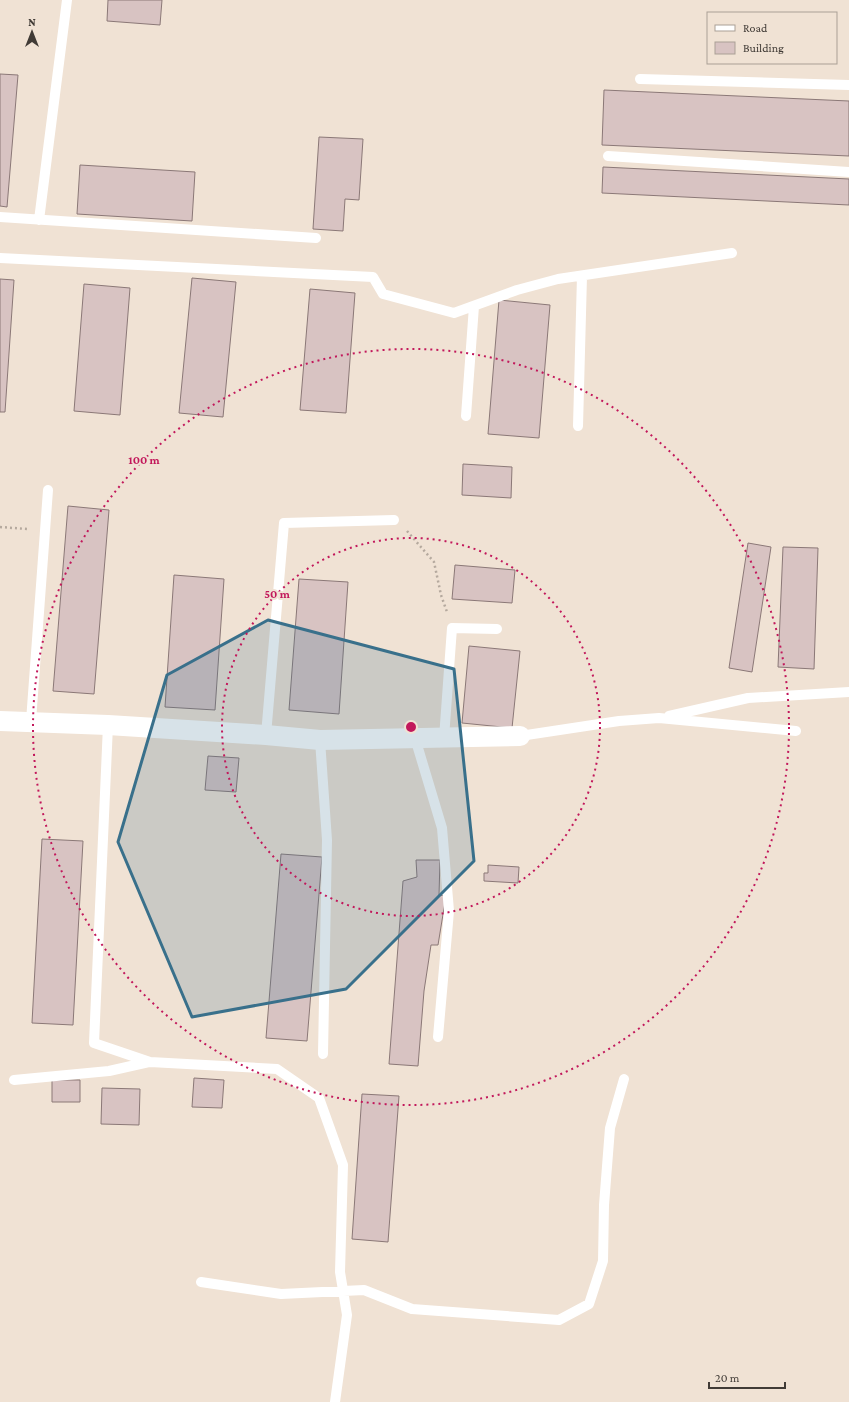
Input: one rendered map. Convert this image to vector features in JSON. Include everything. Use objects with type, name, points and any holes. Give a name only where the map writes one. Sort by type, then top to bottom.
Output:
[{"type":"street","points":[[0,721],[108,725],[320,740],[520,736]]},
{"type":"lane","points":[[39,220],[67,0]]},
{"type":"lane","points":[[640,79],[849,85]]},
{"type":"lane","points":[[608,156],[849,172]]},
{"type":"lane","points":[[0,217],[316,238]]},
{"type":"lane","points":[[0,258],[373,277],[383,294],[454,313],[517,290],[558,279],[732,253]]},
{"type":"lane","points":[[578,426],[582,276]]},
{"type":"lane","points":[[466,416],[474,306]]},
{"type":"lane","points":[[31,721],[48,490]]},
{"type":"lane","points":[[266,735],[284,523],[394,520]]},
{"type":"lane","points":[[444,738],[452,628],[497,629]]},
{"type":"lane","points":[[520,736],[619,721],[659,718],[748,698],[849,692]]},
{"type":"lane","points":[[659,718],[796,731]]},
{"type":"lane","points":[[108,725],[94,1043],[150,1062]]},
{"type":"lane","points":[[415,738],[442,828],[444,843],[449,911],[438,1037]]},
{"type":"lane","points":[[320,740],[327,840],[322,1054]]},
{"type":"lane","points":[[14,1080],[109,1071],[150,1062],[277,1069],[319,1098],[343,1164],[340,1272],[346,1315],[335,1402]]},
{"type":"lane","points":[[201,1282],[281,1294],[364,1290],[412,1309],[559,1320],[589,1304],[603,1261],[604,1205],[610,1128],[624,1079]]},
{"type":"path","points":[[394,520],[411,535],[434,562],[441,595],[452,628]]},
{"type":"path","points":[[0,527],[45,530]]},
{"type":"highlighted area","points":[[268,620],[454,669],[474,861],[346,989],[192,1017],[118,842],[167,675]]},
{"type":"building","points":[[108,0],[162,0],[160,25],[107,21]]},
{"type":"building","points":[[0,74],[18,75],[7,207],[0,206]]},
{"type":"building","points":[[604,90],[849,101],[849,156],[602,145]]},
{"type":"building","points":[[319,137],[363,139],[359,200],[345,199],[343,231],[313,229]]},
{"type":"building","points":[[80,165],[195,172],[192,221],[77,214]]},
{"type":"building","points":[[603,167],[849,179],[849,205],[602,193]]},
{"type":"building","points":[[192,278],[236,282],[223,417],[179,413]]},
{"type":"building","points":[[0,279],[14,280],[5,412],[0,412]]},
{"type":"building","points":[[84,284],[130,288],[120,415],[74,411]]},
{"type":"building","points":[[310,289],[355,293],[346,413],[300,410]]},
{"type":"building","points":[[499,300],[550,305],[539,438],[488,434]]},
{"type":"building","points":[[463,464],[512,467],[511,498],[462,495]]},
{"type":"building","points":[[68,506],[109,510],[94,694],[53,691]]},
{"type":"building","points":[[748,543],[771,547],[752,672],[729,668]]},
{"type":"building","points":[[783,547],[818,548],[814,669],[778,667]]},
{"type":"building","points":[[455,565],[515,570],[512,603],[452,599]]},
{"type":"building","points":[[174,575],[224,579],[215,710],[165,707]]},
{"type":"building","points":[[299,579],[348,582],[339,714],[289,710]]},
{"type":"building","points":[[469,646],[520,651],[512,728],[462,723]]},
{"type":"building","points":[[208,756],[239,758],[236,792],[205,790]]},
{"type":"building","points":[[42,839],[83,841],[73,1025],[32,1023]]},
{"type":"building","points":[[281,854],[322,857],[307,1041],[266,1038]]},
{"type":"building","points":[[416,860],[440,860],[439,895],[446,896],[438,945],[431,945],[424,991],[418,1066],[389,1064],[403,881],[417,877]]},
{"type":"building","points":[[488,865],[519,867],[518,883],[484,881],[484,873],[488,873]]},
{"type":"building","points":[[194,1078],[224,1080],[222,1108],[192,1107]]},
{"type":"building","points":[[52,1080],[80,1080],[80,1102],[52,1102]]},
{"type":"building","points":[[102,1088],[140,1089],[139,1125],[101,1124]]},
{"type":"building","points":[[362,1094],[399,1096],[388,1242],[352,1239]]}]
